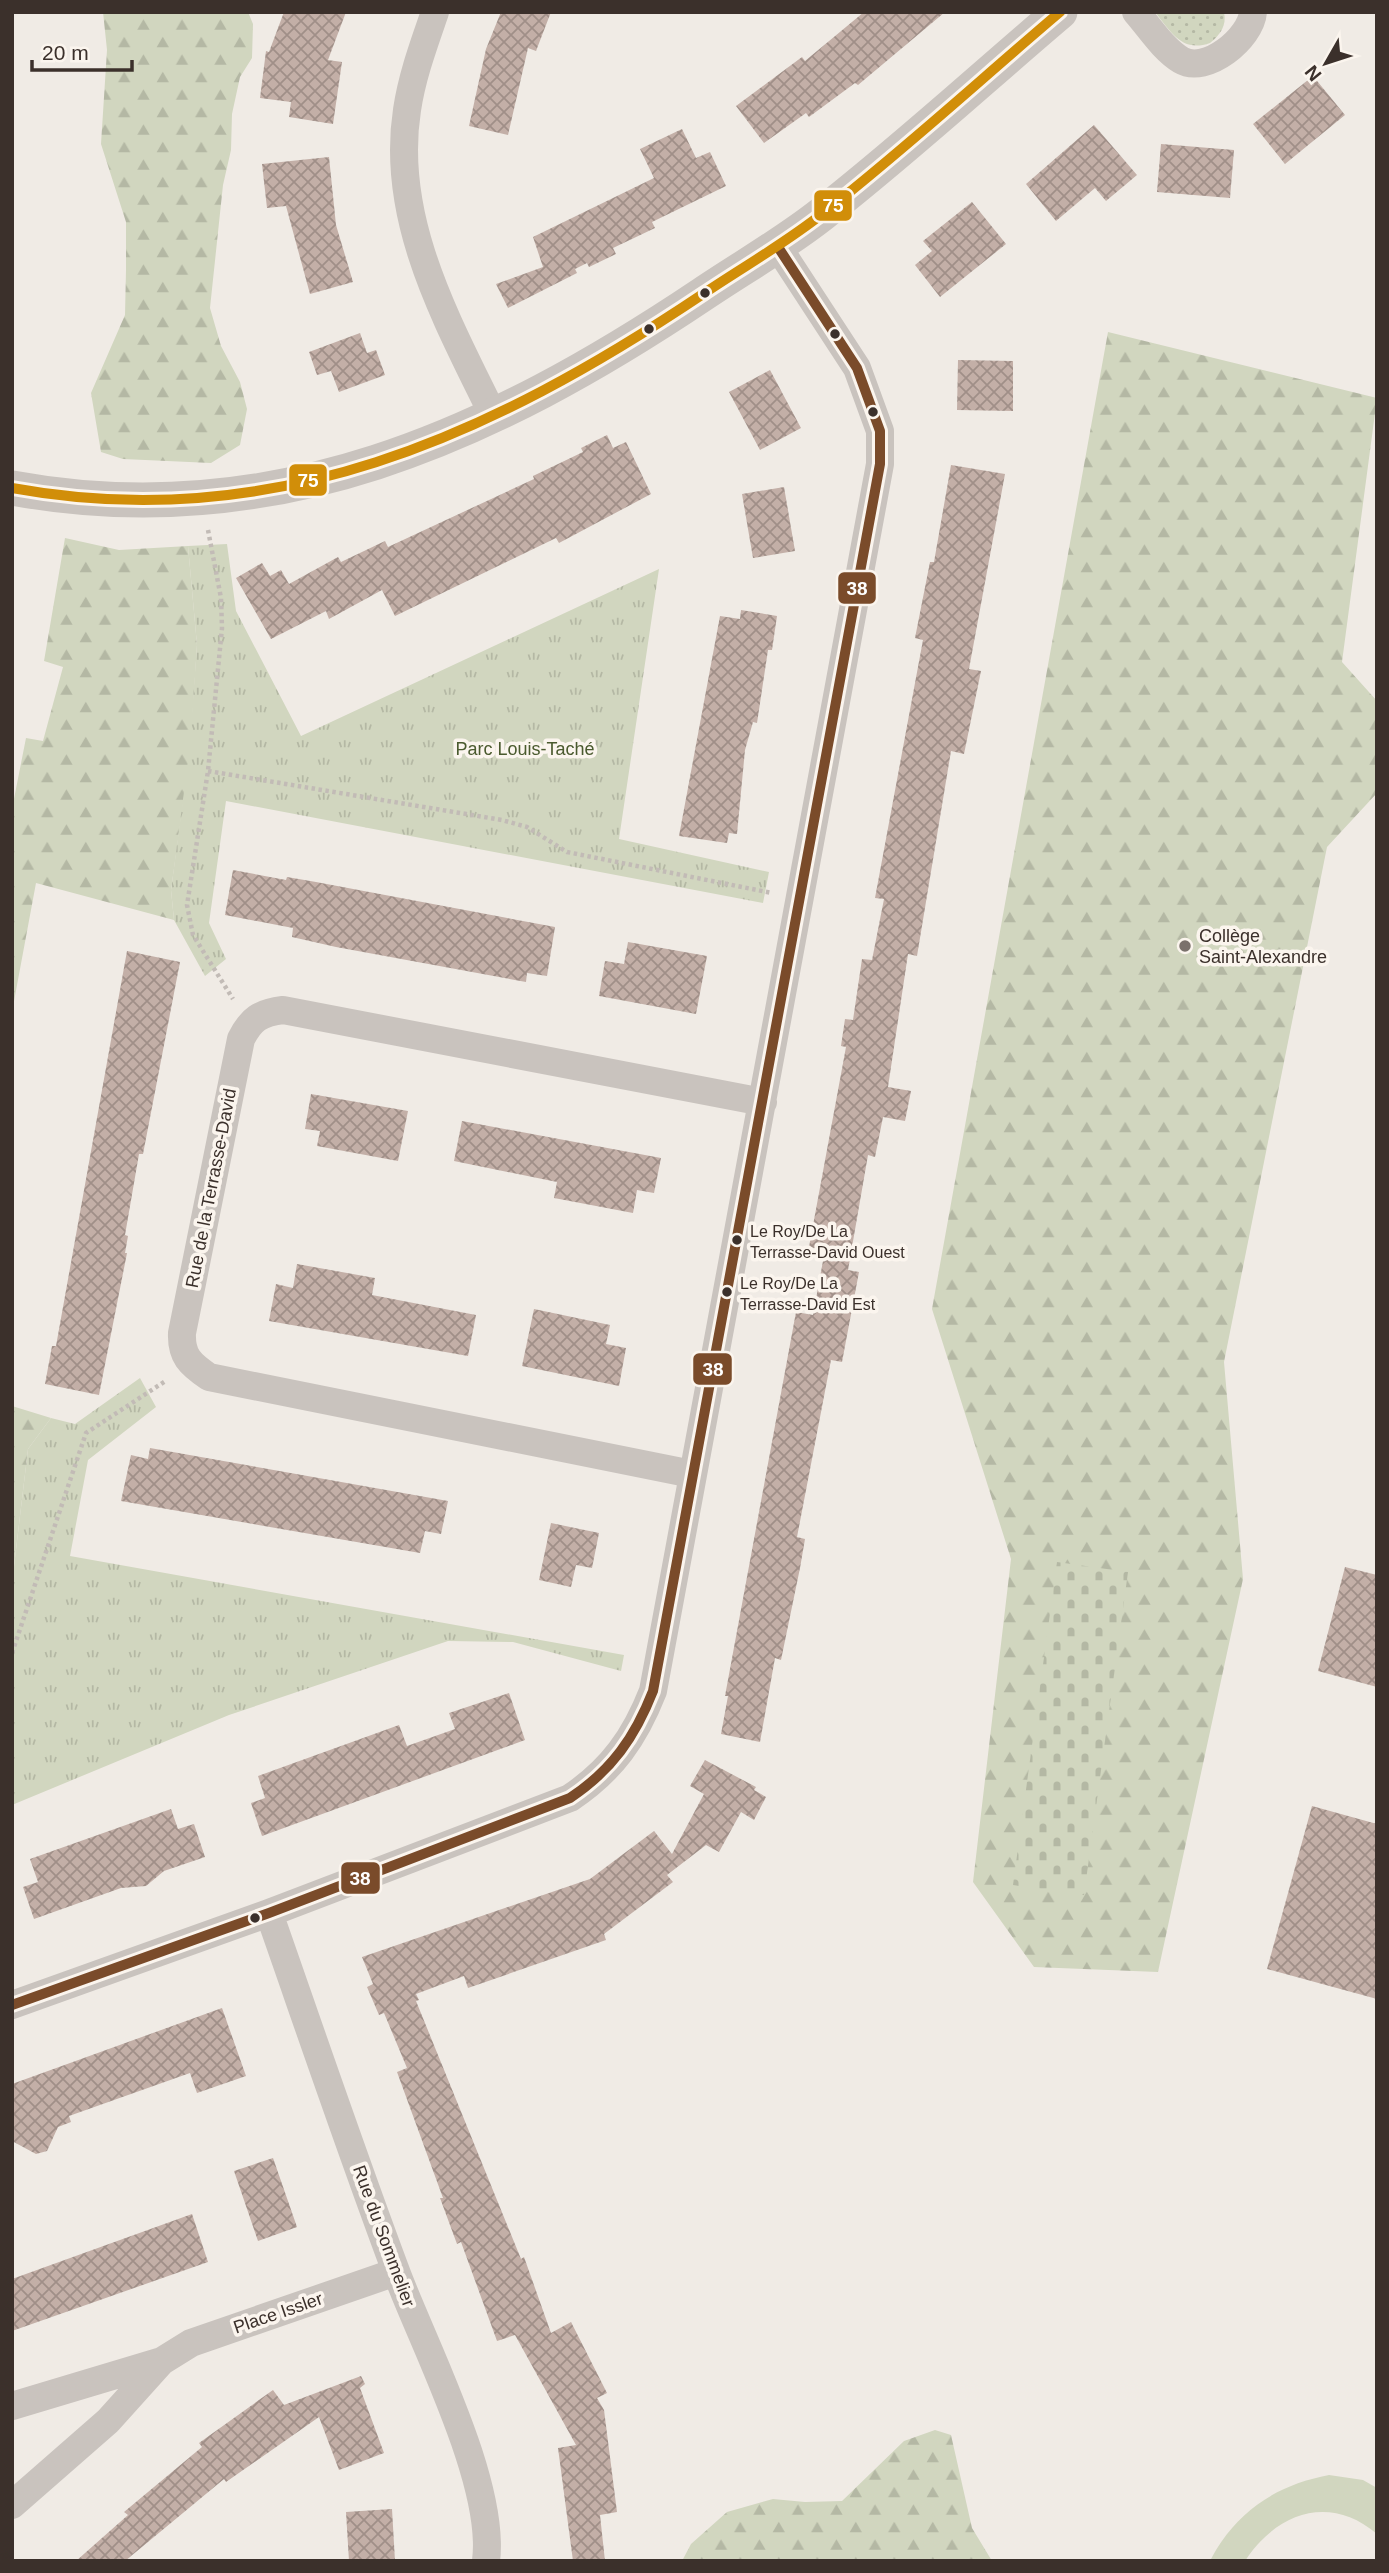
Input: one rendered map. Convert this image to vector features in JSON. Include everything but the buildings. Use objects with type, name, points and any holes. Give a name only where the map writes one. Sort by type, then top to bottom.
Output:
[{"type":"street","points":[[435,12],[416,65],[407,111],[404,148],[407,191],[425,269],[444,316],[492,415]]},
{"type":"street","points":[[12,488],[100,500],[203,498],[328,478],[388,460],[492,415],[609,354],[778,247],[822,214],[1060,12]]},
{"type":"street","points":[[1136,12],[1168,50],[1184,62],[1200,63],[1234,45],[1248,32],[1253,12]]},
{"type":"street","points":[[12,2005],[269,1913],[570,1798],[611,1766],[642,1720],[653,1691],[880,464],[880,430],[857,368],[778,247]]},
{"type":"street","points":[[250,1022],[264,1012],[283,1010],[763,1102]]},
{"type":"street","name":"Rue de la Terrasse-David","points":[[190,1364],[182,1349],[183,1333],[241,1039],[250,1022]]},
{"type":"street","points":[[190,1364],[209,1377],[692,1474]]},
{"type":"street","name":"Rue du Sommelier","points":[[269,1913],[397,2272],[471,2461],[484,2511],[486,2561]]},
{"type":"street","name":"Place Issler","points":[[12,2406],[162,2361],[191,2343],[397,2272]]},
{"type":"street","name":"Place Issler","points":[[12,2505],[108,2421],[162,2361]]},
{"type":"path","points":[[203,498],[220,598],[222,628],[208,771],[187,905],[192,935],[206,961],[250,1022]]},
{"type":"path","points":[[208,771],[502,820],[527,827],[567,852],[801,899]]},
{"type":"path","points":[[12,1653],[86,1433],[190,1364]]},
{"type":"green space","points":[[103,12],[248,12],[253,24],[252,58],[240,77],[232,114],[231,150],[223,185],[210,308],[221,346],[240,382],[247,409],[240,445],[211,463],[123,459],[101,452],[91,393],[125,315],[126,270],[126,222],[101,144],[107,50]]},
{"type":"green space","points":[[1155,12],[1224,12],[1224,26],[1210,43],[1192,45],[1178,39]]},
{"type":"green space","points":[[1108,332],[1377,398],[1342,662],[1377,701],[1377,793],[1327,847],[1224,1362],[1243,1579],[1158,1972],[1034,1967],[973,1882],[1011,1559],[932,1309]]},
{"type":"green space","points":[[65,538],[119,550],[188,546],[197,645],[190,754],[171,890],[174,920],[36,883],[12,1012],[12,809],[26,738],[43,741],[63,667],[44,661]]},
{"type":"green space","name":"Parc Louis-Taché","points":[[227,544],[236,611],[301,736],[659,569],[619,839],[769,872],[763,903],[226,801],[209,923],[226,959],[205,976],[174,920],[171,890],[189,754],[197,645],[188,546]]},
{"type":"green space","points":[[140,1378],[156,1407],[88,1460],[70,1556],[624,1655],[621,1671],[513,1642],[448,1641],[229,1715],[12,1805],[12,1583],[28,1449],[51,1418],[75,1424]]},
{"type":"green space","points":[[12,1406],[51,1418],[28,1449],[12,1583]]},
{"type":"green space","points":[[1057,1562],[1128,1572],[1084,1895],[1013,1885]]},
{"type":"green space","points":[[935,2430],[951,2435],[972,2528],[992,2561],[682,2561],[691,2544],[727,2512],[773,2499],[842,2501],[904,2441]]},
{"type":"green space","points":[[1329,2475],[1363,2480],[1377,2488],[1377,2534],[1341,2514],[1305,2514],[1288,2520],[1273,2530],[1245,2561],[1210,2561],[1232,2528],[1259,2503],[1292,2486]]},
{"type":"transit line","name":"75","points":[[12,488],[108,499],[200,498],[289,485],[376,462],[460,430],[542,391],[623,345],[793,235],[883,165],[1060,12]]},
{"type":"transit line","name":"38","points":[[12,2005],[269,1913],[570,1798],[598,1776],[621,1751],[646,1708],[653,1691],[880,464],[880,431],[857,368],[778,247]]},
{"type":"place","name":"Collège Saint-Alexandre","points":[[1185,946]]},
{"type":"place","name":"Le Roy/De La Terrasse-David Ouest","points":[[737,1240]]},
{"type":"place","name":"Le Roy/De La Terrasse-David Est","points":[[727,1292]]}]
